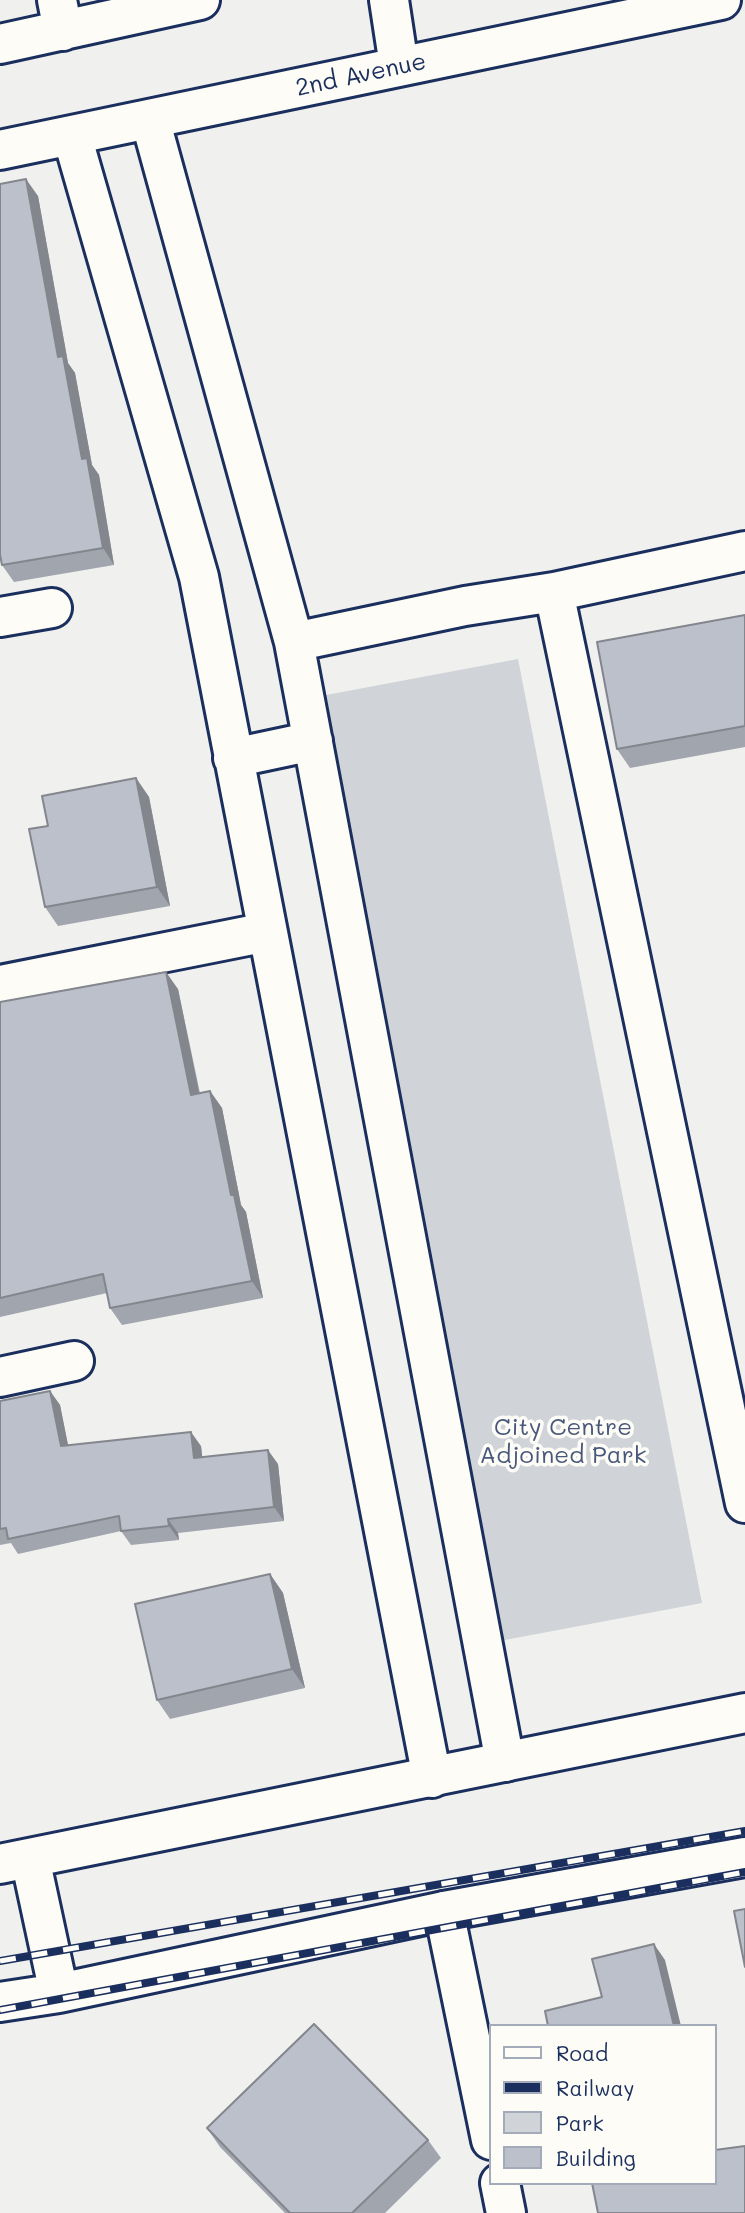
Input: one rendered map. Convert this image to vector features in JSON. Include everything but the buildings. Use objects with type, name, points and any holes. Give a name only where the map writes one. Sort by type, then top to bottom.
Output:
[{"type":"street","points":[[0,44],[60,15],[200,0]]},
{"type":"street","points":[[389,0],[399,66]]},
{"type":"street","name":"2nd Avenue","points":[[0,150],[721,0]]},
{"type":"street","points":[[150,119],[294,642],[505,1762]]},
{"type":"street","points":[[72,136],[199,577],[432,1778]]},
{"type":"street","points":[[294,642],[465,606],[554,592],[745,551]]},
{"type":"street","points":[[554,592],[743,1485]]},
{"type":"street","points":[[0,617],[52,608]]},
{"type":"street","points":[[233,758],[313,741]]},
{"type":"street","points":[[0,985],[267,932]]},
{"type":"street","points":[[0,1377],[74,1362]]},
{"type":"street","points":[[59,1993],[15,1861],[745,1713]]},
{"type":"street","points":[[0,2002],[59,1993],[444,1911],[745,1857]]},
{"type":"street","points":[[444,1911],[490,2135]]},
{"type":"street","points":[[500,2185],[506,2213]]},
{"type":"green space","name":"City Centre Adjoined Park","points":[[518,659],[702,1603],[494,1642],[310,698]]},
{"type":"railway","points":[[0,1961],[745,1831]]},
{"type":"railway","points":[[0,2010],[745,1872]]}]
